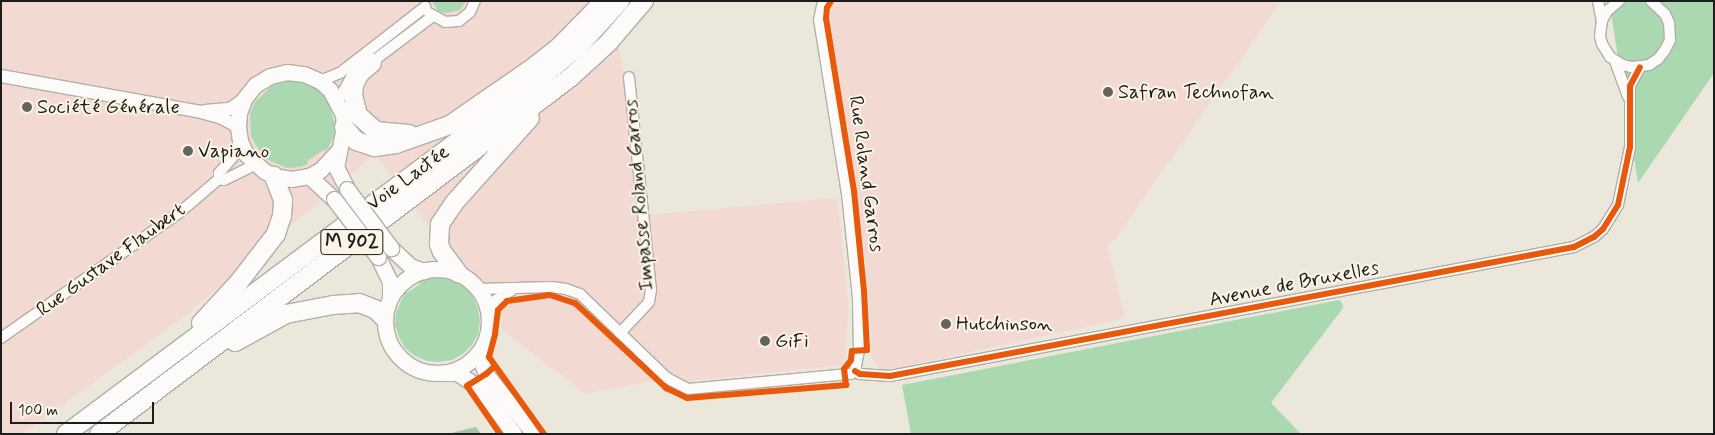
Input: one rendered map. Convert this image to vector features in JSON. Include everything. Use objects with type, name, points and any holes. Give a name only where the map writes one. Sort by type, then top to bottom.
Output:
[{"type":"highway","points":[[344,127],[356,141],[375,148],[396,144],[417,135],[450,125],[479,107],[559,47],[604,1]]},
{"type":"highway","name":"Voie Lactée","points":[[66,434],[526,90],[579,46],[620,1]]},
{"type":"highway","name":"Voie Lactée","points":[[99,434],[571,77],[609,42],[644,1]]},
{"type":"highway","points":[[372,63],[360,73],[354,85],[353,95],[358,115],[376,130],[417,135]]},
{"type":"highway","points":[[458,273],[442,252],[439,244],[440,224],[454,203],[501,149],[542,108],[542,98]]},
{"type":"highway","points":[[168,358],[239,282],[276,234],[282,216],[283,200],[274,176]]},
{"type":"highway","points":[[161,386],[286,314],[351,302],[366,305],[384,318]]},
{"type":"main road","points":[[338,151],[330,162],[309,176],[292,179],[274,176],[255,165],[246,154],[239,134],[239,113],[244,99],[255,85],[270,76],[287,72],[304,74],[320,81],[338,101],[343,114],[344,127],[336,167],[385,253],[390,282],[390,298],[384,318],[388,340],[403,362],[421,371],[457,374],[480,388],[514,434]]},
{"type":"main road","points":[[309,176],[334,199],[385,253],[424,271]]},
{"type":"main road","points":[[390,298],[407,278],[424,271],[441,270],[458,273],[477,289],[488,314],[487,334],[481,360],[486,374],[534,434]]},
{"type":"main road","points":[[444,373],[470,362],[482,349]]},
{"type":"street","points":[[320,81],[340,73],[424,4],[433,16],[445,22],[459,20],[470,12],[475,1]]},
{"type":"street","name":"Rue Roland Garros","points":[[823,1],[819,20],[847,194],[858,298],[859,351],[855,371]]},
{"type":"street","points":[[1598,1],[1602,21],[1600,36],[1602,44],[1615,61],[1629,100]]},
{"type":"street","points":[[1602,21],[1607,11],[1619,1]]},
{"type":"street","points":[[1615,61],[1631,67],[1640,67],[1658,59],[1665,50],[1670,40],[1669,24],[1666,14],[1652,1]]},
{"type":"street","points":[[338,101],[350,77],[372,63],[433,16]]},
{"type":"street","points":[[1629,100],[1630,86],[1640,67]]},
{"type":"street","points":[[1,76],[201,112],[222,118],[239,134]]},
{"type":"street","name":"Impasse Roland Garros","points":[[620,333],[649,302],[651,290],[629,77]]},
{"type":"street","points":[[201,112],[230,108],[244,99]]},
{"type":"street","name":"Avenue de Bruxelles","points":[[855,371],[872,376],[899,374],[1574,247],[1598,233],[1612,218],[1618,205],[1630,147],[1632,124],[1629,100]]},
{"type":"street","name":"Rue Gustave Flaubert","points":[[1,338],[180,213],[218,179],[219,174],[232,158],[239,134]]},
{"type":"street","name":"Rue Gustave Flaubert","points":[[218,179],[224,180],[255,165]]},
{"type":"street","points":[[477,289],[512,290],[552,287],[580,294],[667,378],[688,389],[845,376],[855,371]]},
{"type":"street","points":[[488,314],[496,300],[512,290]]},
{"type":"shaded area","points":[[1,1],[608,1],[625,76],[639,216],[837,198],[849,310],[844,365],[687,381],[649,382],[585,393],[502,330],[501,316],[482,282],[457,264],[375,154],[185,316],[22,434],[1,434]]},
{"type":"shaded area","points":[[836,1],[1281,1],[1114,240],[1107,244],[1125,318],[898,368],[879,369],[872,358],[868,283],[846,119],[830,26],[831,6]]},
{"type":"green space","points":[[432,1],[466,1],[460,10],[446,13],[438,11]]},
{"type":"green space","points":[[1609,1],[1714,1],[1714,73],[1638,183]]},
{"type":"green space","points":[[285,82],[309,85],[320,91],[328,101],[335,124],[334,136],[327,150],[322,151],[307,161],[308,164],[299,167],[287,168],[264,158],[251,137],[250,113],[255,102],[273,85]]},
{"type":"green space","points":[[429,278],[442,278],[454,281],[465,288],[473,297],[478,309],[480,321],[478,334],[472,345],[463,354],[452,360],[427,361],[415,356],[405,348],[395,325],[396,312],[406,291],[408,292],[420,284],[419,281]]},
{"type":"green space","points":[[1339,300],[1343,308],[1271,403],[1301,434],[911,434],[902,385]]},
{"type":"green space","points":[[476,427],[481,434],[447,434]]},
{"type":"cycle path","points":[[544,434],[489,357],[495,334],[498,310],[507,301],[550,295],[575,303],[666,388],[687,398],[846,385],[844,369],[851,360],[852,351],[867,350],[864,291],[854,191],[826,19],[827,8],[831,1]]},
{"type":"cycle path","points":[[855,371],[860,374],[890,376],[1574,247],[1594,237],[1603,229],[1618,205],[1630,147],[1630,86],[1640,67]]},
{"type":"cycle path","points":[[495,366],[467,386],[500,434]]},
{"type":"place","name":"Safran Technofan","points":[[1108,92]]},
{"type":"place","name":"Société Générale","points":[[27,107]]},
{"type":"place","name":"Vapiano","points":[[188,151]]},
{"type":"place","name":"Hutchinson","points":[[946,324]]},
{"type":"place","name":"GiFi","points":[[765,341]]}]
